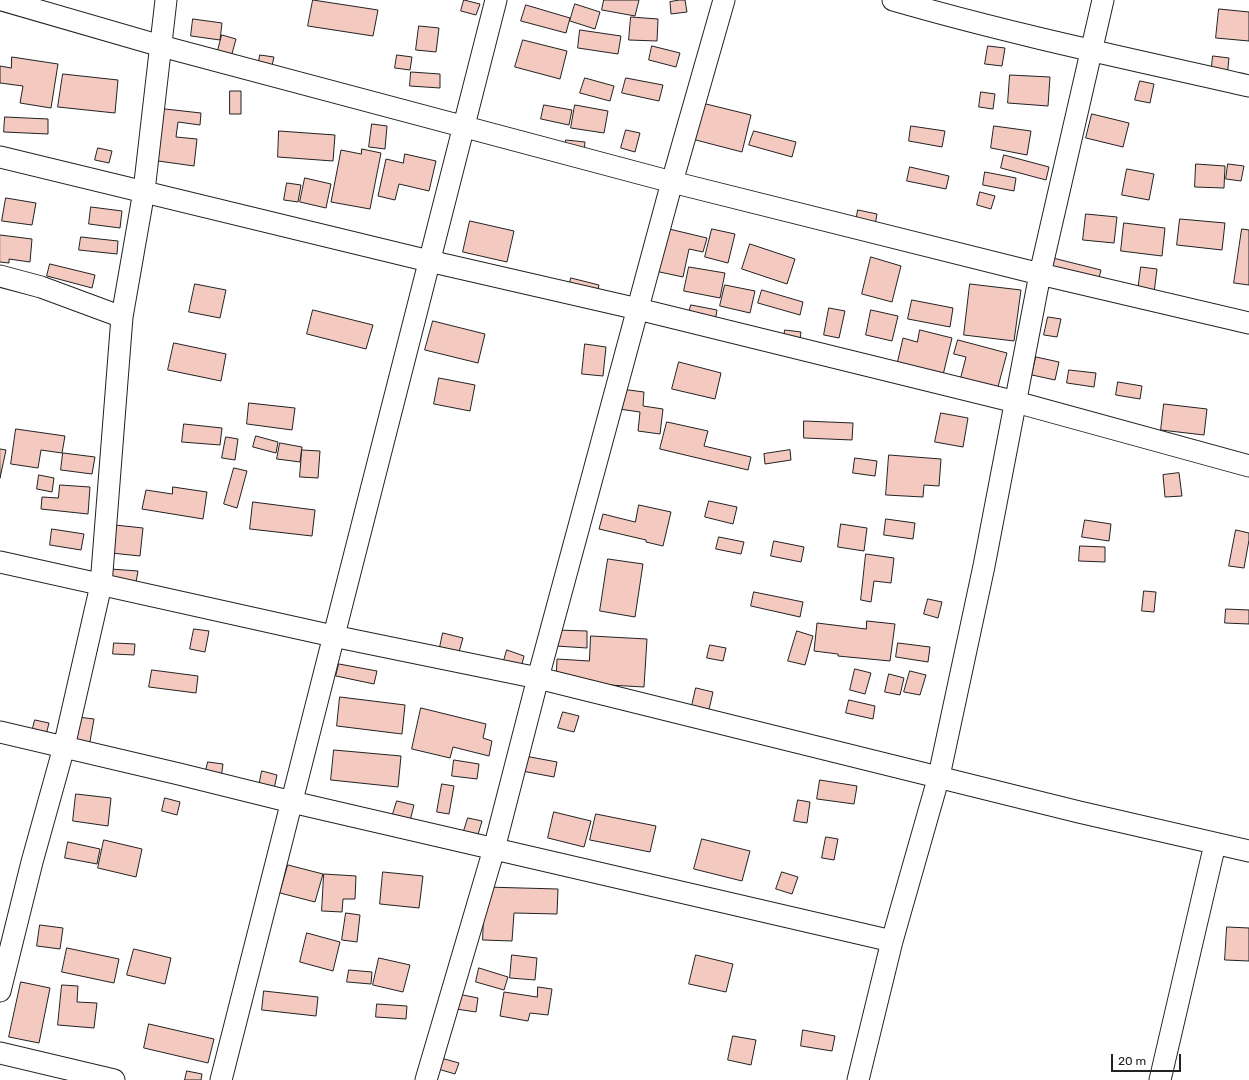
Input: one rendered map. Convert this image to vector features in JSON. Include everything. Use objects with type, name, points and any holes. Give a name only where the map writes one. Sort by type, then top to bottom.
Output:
[{"type":"street","points":[[2,0],[161,46],[672,182],[1040,274],[1249,323]]},
{"type":"street","points":[[0,990],[32,862],[64,747],[101,585],[122,317],[144,191],[166,0]]},
{"type":"street","points":[[221,1080],[496,0]]},
{"type":"street","points":[[426,1080],[494,849],[538,678],[672,182],[724,0]]},
{"type":"street","points":[[893,0],[930,11],[1092,51],[1249,86]]},
{"type":"street","points":[[858,1080],[892,941],[939,776],[984,566],[1040,274],[1103,0]]},
{"type":"street","points":[[0,157],[429,261],[638,309],[1016,402],[1249,466]]},
{"type":"street","points":[[0,276],[41,287],[122,317]]},
{"type":"street","points":[[0,562],[333,636],[538,678],[1215,844],[1249,851]]},
{"type":"street","points":[[0,732],[292,802],[892,941]]},
{"type":"street","points":[[1160,1080],[1215,844]]},
{"type":"street","points":[[0,1053],[114,1080]]},
{"type":"building","points":[[313,0],[378,10],[373,36],[308,26]]},
{"type":"building","points":[[464,0],[480,4],[476,15],[461,11]]},
{"type":"building","points":[[604,0],[639,0],[635,16],[602,10]]},
{"type":"building","points":[[685,0],[687,12],[671,14],[670,2]]},
{"type":"building","points":[[575,4],[600,12],[595,29],[570,21]]},
{"type":"building","points":[[526,5],[570,18],[566,33],[521,21]]},
{"type":"building","points":[[1219,9],[1249,12],[1249,41],[1216,38]]},
{"type":"building","points":[[631,17],[658,19],[657,41],[629,40]]},
{"type":"building","points":[[193,19],[222,23],[220,40],[191,36]]},
{"type":"building","points":[[419,26],[439,28],[436,52],[416,50]]},
{"type":"building","points":[[580,30],[621,36],[618,54],[578,48]]},
{"type":"building","points":[[222,35],[236,39],[230,61],[216,58]]},
{"type":"building","points":[[523,40],[567,51],[560,79],[515,67]]},
{"type":"building","points":[[652,46],[680,53],[676,67],[649,60]]},
{"type":"building","points":[[988,46],[1005,48],[1002,66],[985,64]]},
{"type":"building","points":[[260,55],[274,57],[271,70],[258,68]]},
{"type":"building","points":[[397,55],[412,57],[410,70],[395,68]]},
{"type":"building","points":[[1213,56],[1229,58],[1227,77],[1211,74]]},
{"type":"building","points":[[12,57],[58,64],[51,108],[20,103],[23,86],[0,83],[0,66],[11,68]]},
{"type":"building","points":[[411,72],[440,74],[440,88],[410,86]]},
{"type":"building","points":[[63,74],[118,80],[115,113],[58,107]]},
{"type":"building","points":[[1010,75],[1050,77],[1048,106],[1008,103]]},
{"type":"building","points":[[585,78],[614,86],[610,101],[580,93]]},
{"type":"building","points":[[626,78],[663,85],[659,101],[622,93]]},
{"type":"building","points":[[1140,81],[1154,84],[1150,103],[1135,100]]},
{"type":"building","points":[[230,91],[241,91],[241,114],[230,114]]},
{"type":"building","points":[[981,92],[995,94],[993,109],[979,107]]},
{"type":"building","points":[[702,103],[751,115],[742,152],[692,139]]},
{"type":"building","points":[[544,105],[572,110],[569,125],[541,119]]},
{"type":"building","points":[[575,105],[608,111],[604,133],[571,128]]},
{"type":"building","points":[[156,108],[201,113],[200,125],[178,122],[176,137],[197,139],[194,166],[151,160]]},
{"type":"building","points":[[1092,114],[1129,123],[1123,147],[1086,138]]},
{"type":"building","points":[[5,117],[48,119],[48,134],[4,132]]},
{"type":"building","points":[[372,124],[387,126],[385,149],[369,147]]},
{"type":"building","points":[[911,126],[945,131],[942,147],[909,141]]},
{"type":"building","points":[[994,126],[1031,131],[1027,155],[991,148]]},
{"type":"building","points":[[626,130],[640,133],[635,152],[621,148]]},
{"type":"building","points":[[279,131],[335,135],[333,161],[278,157]]},
{"type":"building","points":[[754,131],[796,142],[792,157],[749,145]]},
{"type":"building","points":[[566,140],[585,142],[584,152],[564,149]]},
{"type":"building","points":[[98,148],[112,151],[109,163],[95,160]]},
{"type":"building","points":[[362,149],[381,153],[370,209],[331,202],[341,150],[361,154]]},
{"type":"building","points":[[405,154],[436,161],[429,191],[399,184],[395,200],[378,196],[386,159],[403,163]]},
{"type":"building","points":[[1004,155],[1049,167],[1046,180],[1001,168]]},
{"type":"building","points":[[1196,164],[1225,166],[1224,188],[1195,187]]},
{"type":"building","points":[[1228,164],[1244,166],[1241,181],[1226,179]]},
{"type":"building","points":[[910,167],[949,176],[946,189],[907,181]]},
{"type":"building","points":[[1127,169],[1154,174],[1149,200],[1122,195]]},
{"type":"building","points":[[985,172],[1016,178],[1014,191],[983,185]]},
{"type":"building","points":[[305,178],[331,184],[326,208],[300,202]]},
{"type":"building","points":[[287,183],[301,185],[298,202],[284,200]]},
{"type":"building","points":[[980,192],[995,196],[991,209],[977,205]]},
{"type":"building","points":[[6,198],[36,203],[32,225],[2,221]]},
{"type":"building","points":[[91,207],[122,211],[120,228],[89,224]]},
{"type":"building","points":[[858,210],[877,214],[874,231],[855,227]]},
{"type":"building","points":[[1086,214],[1117,217],[1114,243],[1083,240]]},
{"type":"building","points":[[1180,219],[1225,223],[1222,250],[1177,245]]},
{"type":"building","points":[[470,221],[514,231],[507,262],[463,252]]},
{"type":"building","points":[[1124,223],[1165,228],[1162,256],[1121,251]]},
{"type":"building","points":[[665,228],[707,238],[703,252],[689,249],[683,277],[655,271]]},
{"type":"building","points":[[712,229],[735,234],[728,263],[705,257]]},
{"type":"building","points":[[1242,229],[1249,230],[1249,285],[1234,283]]},
{"type":"building","points":[[0,235],[32,239],[30,262],[9,259],[9,263],[0,262]]},
{"type":"building","points":[[81,237],[118,241],[117,254],[79,250]]},
{"type":"building","points":[[750,244],[795,259],[787,284],[742,269]]},
{"type":"building","points":[[871,257],[901,266],[892,302],[862,294]]},
{"type":"building","points":[[1049,257],[1101,270],[1096,290],[1044,276]]},
{"type":"building","points":[[50,264],[95,275],[92,288],[47,276]]},
{"type":"building","points":[[689,267],[725,273],[720,298],[684,291]]},
{"type":"building","points":[[1141,267],[1157,269],[1154,293],[1138,291]]},
{"type":"building","points":[[571,278],[599,285],[596,298],[568,292]]},
{"type":"building","points":[[195,284],[226,290],[220,318],[189,312]]},
{"type":"building","points":[[970,284],[1021,290],[1014,341],[964,335]]},
{"type":"building","points":[[725,285],[755,291],[750,313],[720,306]]},
{"type":"building","points":[[762,290],[803,302],[800,315],[758,303]]},
{"type":"building","points":[[912,300],[953,308],[950,327],[908,319]]},
{"type":"building","points":[[691,305],[717,310],[714,327],[687,322]]},
{"type":"building","points":[[829,308],[845,311],[839,338],[824,335]]},
{"type":"building","points":[[313,310],[373,325],[366,349],[307,334]]},
{"type":"building","points":[[871,310],[898,316],[892,341],[866,335]]},
{"type":"building","points":[[1048,317],[1061,319],[1057,337],[1044,335]]},
{"type":"building","points":[[433,321],[485,334],[478,363],[425,350]]},
{"type":"building","points":[[785,330],[801,332],[799,347],[783,344]]},
{"type":"building","points":[[920,330],[952,338],[943,375],[897,364],[903,338],[917,342]]},
{"type":"building","points":[[958,340],[1007,353],[995,398],[958,388],[966,357],[954,354]]},
{"type":"building","points":[[174,343],[226,354],[221,381],[168,370]]},
{"type":"building","points":[[585,344],[606,347],[603,376],[582,374]]},
{"type":"building","points":[[1036,357],[1059,362],[1055,380],[1032,375]]},
{"type":"building","points":[[679,362],[721,373],[715,399],[672,389]]},
{"type":"building","points":[[1069,370],[1096,373],[1094,387],[1067,383]]},
{"type":"building","points":[[439,378],[475,385],[470,411],[434,404]]},
{"type":"building","points":[[1118,382],[1142,386],[1140,399],[1116,395]]},
{"type":"building","points":[[621,389],[644,392],[643,406],[663,409],[660,434],[638,431],[640,412],[619,409]]},
{"type":"building","points":[[249,403],[295,408],[292,430],[247,424]]},
{"type":"building","points":[[1164,404],[1207,409],[1204,435],[1161,430]]},
{"type":"building","points":[[941,413],[968,418],[963,447],[935,442]]},
{"type":"building","points":[[804,421],[853,423],[852,440],[804,438]]},
{"type":"building","points":[[667,422],[708,431],[704,446],[751,457],[748,470],[660,449]]},
{"type":"building","points":[[184,424],[222,428],[220,445],[182,442]]},
{"type":"building","points":[[16,429],[65,436],[62,453],[41,450],[38,468],[11,464]]},
{"type":"building","points":[[256,436],[278,442],[276,453],[253,447]]},
{"type":"building","points":[[226,437],[238,439],[235,460],[222,458]]},
{"type":"building","points":[[280,443],[302,447],[300,462],[277,459]]},
{"type":"building","points":[[0,449],[6,450],[0,478]]},
{"type":"building","points":[[302,450],[320,451],[318,478],[300,477]]},
{"type":"building","points":[[790,450],[791,460],[765,464],[764,454]]},
{"type":"building","points":[[63,453],[95,457],[92,474],[61,470]]},
{"type":"building","points":[[889,455],[941,459],[939,486],[924,485],[923,497],[886,495]]},
{"type":"building","points":[[855,458],[877,461],[875,476],[853,473]]},
{"type":"building","points":[[234,468],[247,471],[237,508],[224,504]]},
{"type":"building","points":[[1179,473],[1182,496],[1165,497],[1163,475]]},
{"type":"building","points":[[39,475],[54,478],[52,492],[37,489]]},
{"type":"building","points":[[60,485],[90,487],[88,514],[41,509],[42,497],[58,498]]},
{"type":"building","points":[[173,487],[207,492],[203,519],[142,509],[146,490],[172,494]]},
{"type":"building","points":[[709,501],[737,507],[733,524],[705,517]]},
{"type":"building","points":[[253,502],[315,510],[312,536],[250,529]]},
{"type":"building","points":[[639,505],[671,512],[663,546],[646,542],[646,540],[599,529],[603,514],[635,522]]},
{"type":"building","points":[[886,519],[915,523],[913,539],[884,535]]},
{"type":"building","points":[[1085,520],[1111,524],[1109,541],[1082,537]]},
{"type":"building","points":[[841,524],[867,528],[864,551],[838,547]]},
{"type":"building","points":[[115,525],[143,528],[140,556],[111,553]]},
{"type":"building","points":[[52,529],[84,534],[81,550],[50,545]]},
{"type":"building","points":[[1236,530],[1249,533],[1244,568],[1229,566]]},
{"type":"building","points":[[719,537],[744,542],[741,554],[716,549]]},
{"type":"building","points":[[774,541],[804,547],[801,562],[771,556]]},
{"type":"building","points":[[1080,546],[1105,547],[1105,562],[1079,561]]},
{"type":"building","points":[[866,554],[894,558],[891,583],[874,581],[871,602],[861,600]]},
{"type":"building","points":[[608,559],[643,564],[635,617],[600,611]]},
{"type":"building","points":[[111,569],[138,571],[136,582],[110,579]]},
{"type":"building","points":[[1144,591],[1156,592],[1154,612],[1142,611]]},
{"type":"building","points":[[754,592],[803,602],[800,617],[751,606]]},
{"type":"building","points":[[928,599],[942,602],[938,618],[924,614]]},
{"type":"building","points":[[1226,609],[1249,610],[1249,624],[1225,623]]},
{"type":"building","points":[[867,621],[895,624],[890,661],[838,656],[838,654],[814,651],[817,623],[866,629]]},
{"type":"building","points":[[194,629],[209,631],[205,652],[190,649]]},
{"type":"building","points":[[557,630],[587,631],[587,648],[556,646]]},
{"type":"building","points":[[797,631],[813,636],[805,665],[788,661]]},
{"type":"building","points":[[443,633],[463,638],[459,652],[440,647]]},
{"type":"building","points":[[591,636],[647,639],[644,687],[556,682],[557,659],[589,661]]},
{"type":"building","points":[[114,643],[135,644],[134,655],[113,654]]},
{"type":"building","points":[[898,643],[930,647],[928,662],[896,657]]},
{"type":"building","points":[[710,645],[726,648],[723,661],[707,658]]},
{"type":"building","points":[[507,650],[524,656],[519,676],[501,671]]},
{"type":"building","points":[[339,664],[377,671],[374,684],[336,676]]},
{"type":"building","points":[[855,669],[871,673],[865,694],[850,690]]},
{"type":"building","points":[[152,670],[198,676],[196,693],[149,687]]},
{"type":"building","points":[[910,671],[926,675],[920,695],[904,692]]},
{"type":"building","points":[[889,674],[904,678],[900,695],[885,692]]},
{"type":"building","points":[[696,688],[713,692],[708,714],[691,710]]},
{"type":"building","points":[[340,697],[405,705],[402,734],[337,726]]},
{"type":"building","points":[[849,700],[875,706],[873,719],[846,713]]},
{"type":"building","points":[[421,708],[486,724],[483,738],[492,741],[489,756],[453,747],[450,758],[412,749]]},
{"type":"building","points":[[563,712],[579,716],[574,732],[558,728]]},
{"type":"building","points":[[78,717],[94,719],[89,747],[73,744]]},
{"type":"building","points":[[35,720],[49,723],[45,739],[31,736]]},
{"type":"building","points":[[334,750],[401,756],[398,787],[331,780]]},
{"type":"building","points":[[525,756],[557,762],[554,777],[522,771]]},
{"type":"building","points":[[454,760],[479,764],[477,779],[452,776]]},
{"type":"building","points":[[208,762],[223,764],[221,778],[205,775]]},
{"type":"building","points":[[262,771],[277,775],[274,789],[259,786]]},
{"type":"building","points":[[820,780],[857,786],[854,804],[817,799]]},
{"type":"building","points":[[442,784],[454,786],[449,814],[437,812]]},
{"type":"building","points":[[76,794],[111,798],[108,826],[73,821]]},
{"type":"building","points":[[165,798],[180,802],[177,815],[162,811]]},
{"type":"building","points":[[798,800],[810,802],[807,823],[794,821]]},
{"type":"building","points":[[397,801],[414,805],[410,821],[392,817]]},
{"type":"building","points":[[554,812],[591,821],[584,847],[548,838]]},
{"type":"building","points":[[596,814],[656,826],[650,852],[590,840]]},
{"type":"building","points":[[468,818],[482,821],[477,838],[463,834]]},
{"type":"building","points":[[826,837],[838,839],[834,860],[822,858]]},
{"type":"building","points":[[702,839],[750,851],[742,881],[694,869]]},
{"type":"building","points":[[104,840],[142,849],[136,877],[98,868]]},
{"type":"building","points":[[68,842],[100,849],[97,864],[65,858]]},
{"type":"building","points":[[288,865],[323,874],[315,902],[280,893]]},
{"type":"building","points":[[383,872],[423,876],[419,908],[380,904]]},
{"type":"building","points":[[782,872],[798,877],[792,894],[776,889]]},
{"type":"building","points":[[324,874],[356,876],[355,899],[343,899],[342,912],[322,911]]},
{"type":"building","points":[[485,887],[558,889],[557,914],[514,913],[512,941],[483,940]]},
{"type":"building","points":[[346,913],[360,915],[357,942],[342,940]]},
{"type":"building","points":[[40,925],[63,928],[60,949],[37,946]]},
{"type":"building","points":[[1227,927],[1249,928],[1249,961],[1225,960]]},
{"type":"building","points":[[307,933],[340,942],[333,971],[300,962]]},
{"type":"building","points":[[67,948],[119,959],[114,983],[62,972]]},
{"type":"building","points":[[134,949],[171,958],[165,984],[127,975]]},
{"type":"building","points":[[512,955],[537,958],[535,980],[510,978]]},
{"type":"building","points":[[696,955],[733,964],[726,992],[689,984]]},
{"type":"building","points":[[379,958],[410,965],[403,992],[373,985]]},
{"type":"building","points":[[479,968],[508,977],[504,990],[476,982]]},
{"type":"building","points":[[349,970],[372,972],[371,984],[347,982]]},
{"type":"building","points":[[21,982],[50,988],[39,1043],[9,1037]]},
{"type":"building","points":[[62,985],[78,986],[77,1002],[97,1003],[94,1028],[58,1025]]},
{"type":"building","points":[[538,987],[552,989],[548,1015],[530,1013],[528,1021],[500,1016],[504,992],[537,997]]},
{"type":"building","points":[[264,991],[318,997],[316,1016],[262,1010]]},
{"type":"building","points":[[458,994],[478,998],[476,1012],[456,1009]]},
{"type":"building","points":[[377,1004],[407,1006],[406,1019],[376,1017]]},
{"type":"building","points":[[149,1024],[214,1039],[208,1063],[144,1048]]},
{"type":"building","points":[[803,1030],[835,1036],[832,1051],[801,1046]]},
{"type":"building","points":[[733,1036],[756,1040],[751,1065],[728,1060]]},
{"type":"building","points":[[441,1058],[459,1063],[455,1074],[438,1069]]},
{"type":"building","points":[[187,1071],[202,1074],[201,1080],[185,1080]]}]
